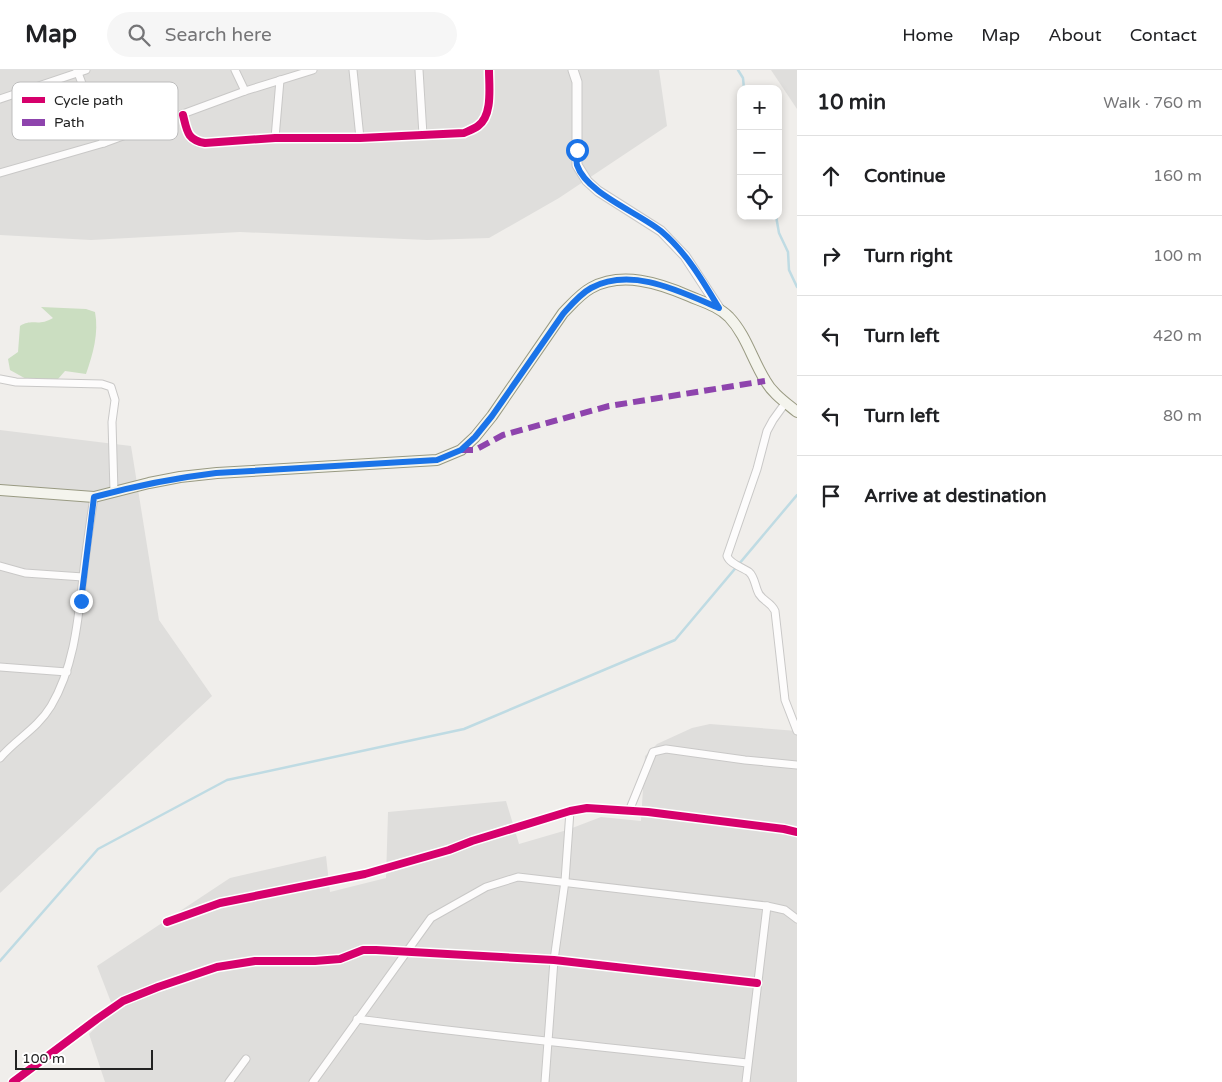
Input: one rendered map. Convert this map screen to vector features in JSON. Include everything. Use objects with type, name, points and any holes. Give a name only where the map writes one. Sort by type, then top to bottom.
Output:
[{"type":"main road","points":[[0,490],[94,497],[150,483],[216,473],[437,460],[461,450],[475,437],[492,416],[563,314],[577,298],[591,288],[609,281],[626,279],[671,288],[719,308],[730,318],[742,334],[765,381],[776,394],[797,412]]},
{"type":"street","points":[[48,82],[86,70]]},
{"type":"street","points":[[236,70],[245,91]]},
{"type":"street","points":[[178,117],[245,91],[313,70]]},
{"type":"street","points":[[353,70],[360,138]]},
{"type":"street","points":[[419,70],[423,135]]},
{"type":"street","points":[[183,115],[188,135],[196,142],[205,143],[275,138],[360,138],[464,133],[477,127],[484,120],[488,109],[489,70]]},
{"type":"street","points":[[573,70],[577,82],[577,165],[587,181],[598,191],[661,231],[685,256],[719,308]]},
{"type":"street","points":[[275,138],[280,80]]},
{"type":"street","points":[[0,99],[12,95]]},
{"type":"street","points":[[102,140],[104,144]]},
{"type":"street","points":[[0,173],[115,140]]},
{"type":"street","points":[[0,379],[36,383],[102,384],[111,387],[115,400],[112,422],[114,492]]},
{"type":"street","points":[[786,402],[772,420],[767,431],[757,469],[727,556],[728,560],[750,573],[758,592],[763,599],[772,604],[775,611],[785,700],[797,731]]},
{"type":"street","points":[[0,758],[38,723],[50,707],[67,672],[74,643],[94,497]]},
{"type":"street","points":[[0,566],[25,573],[83,577]]},
{"type":"street","points":[[0,667],[67,672]]},
{"type":"street","points":[[629,811],[653,752],[666,749],[797,765]]},
{"type":"street","points":[[167,922],[220,903],[365,874],[449,850],[472,841],[570,811],[587,808],[629,811],[797,832]]},
{"type":"street","points":[[545,1082],[554,960],[565,881],[570,811]]},
{"type":"street","points":[[314,1082],[357,1019],[431,918],[486,887],[518,877],[565,881],[767,906],[785,910],[797,919]]},
{"type":"street","points":[[746,1082],[767,906]]},
{"type":"street","points":[[13,1082],[123,1001],[217,967],[255,961],[340,959],[363,950],[554,960],[757,983]]},
{"type":"street","points":[[357,1019],[449,1031],[747,1062]]},
{"type":"street","points":[[229,1082],[246,1058]]},
{"type":"shaded area","points":[[0,70],[659,70],[667,126],[559,198],[489,238],[427,240],[240,232],[91,240],[0,235]]},
{"type":"shaded area","points":[[771,70],[797,70],[797,109],[782,85]]},
{"type":"shaded area","points":[[0,430],[131,446],[159,620],[212,696],[0,893]]},
{"type":"shaded area","points":[[710,724],[797,731],[797,1082],[105,1082],[89,1034],[114,1010],[97,966],[230,878],[326,856],[330,892],[386,878],[388,812],[506,801],[519,844],[567,830],[601,817],[641,821],[645,756],[657,744],[692,728]]},
{"type":"green space","points":[[41,307],[86,309],[95,312],[95,343],[86,374],[65,371],[58,379],[28,380],[10,370],[8,359],[18,352],[20,326],[48,321],[53,318]]},
{"type":"waterway","points":[[738,70],[743,78],[744,85]]},
{"type":"waterway","points":[[777,220],[779,233],[788,252],[789,270],[797,287]]},
{"type":"waterway","points":[[0,961],[98,849],[227,780],[464,729],[675,640],[797,495]]},
{"type":"marked path","points":[[461,450],[475,450],[503,435],[609,406],[765,381]]},
{"type":"cycle path","points":[[183,115],[191,137],[205,143],[275,138],[360,138],[464,133],[478,126],[486,115],[489,100],[489,70]]},
{"type":"cycle path","points":[[167,922],[220,903],[365,874],[449,850],[472,841],[570,811],[587,808],[648,812],[797,832]]},
{"type":"cycle path","points":[[13,1082],[123,1001],[217,967],[255,961],[340,959],[363,950],[376,950],[554,960],[757,983]]},
{"type":"route","points":[[81,601],[94,497],[180,477],[216,473],[437,460],[461,450],[475,437],[492,416],[563,314],[577,298],[591,288],[609,281],[626,279],[646,282],[671,288],[719,308],[685,256],[661,231],[598,191],[587,181],[577,165],[577,150]]}]
